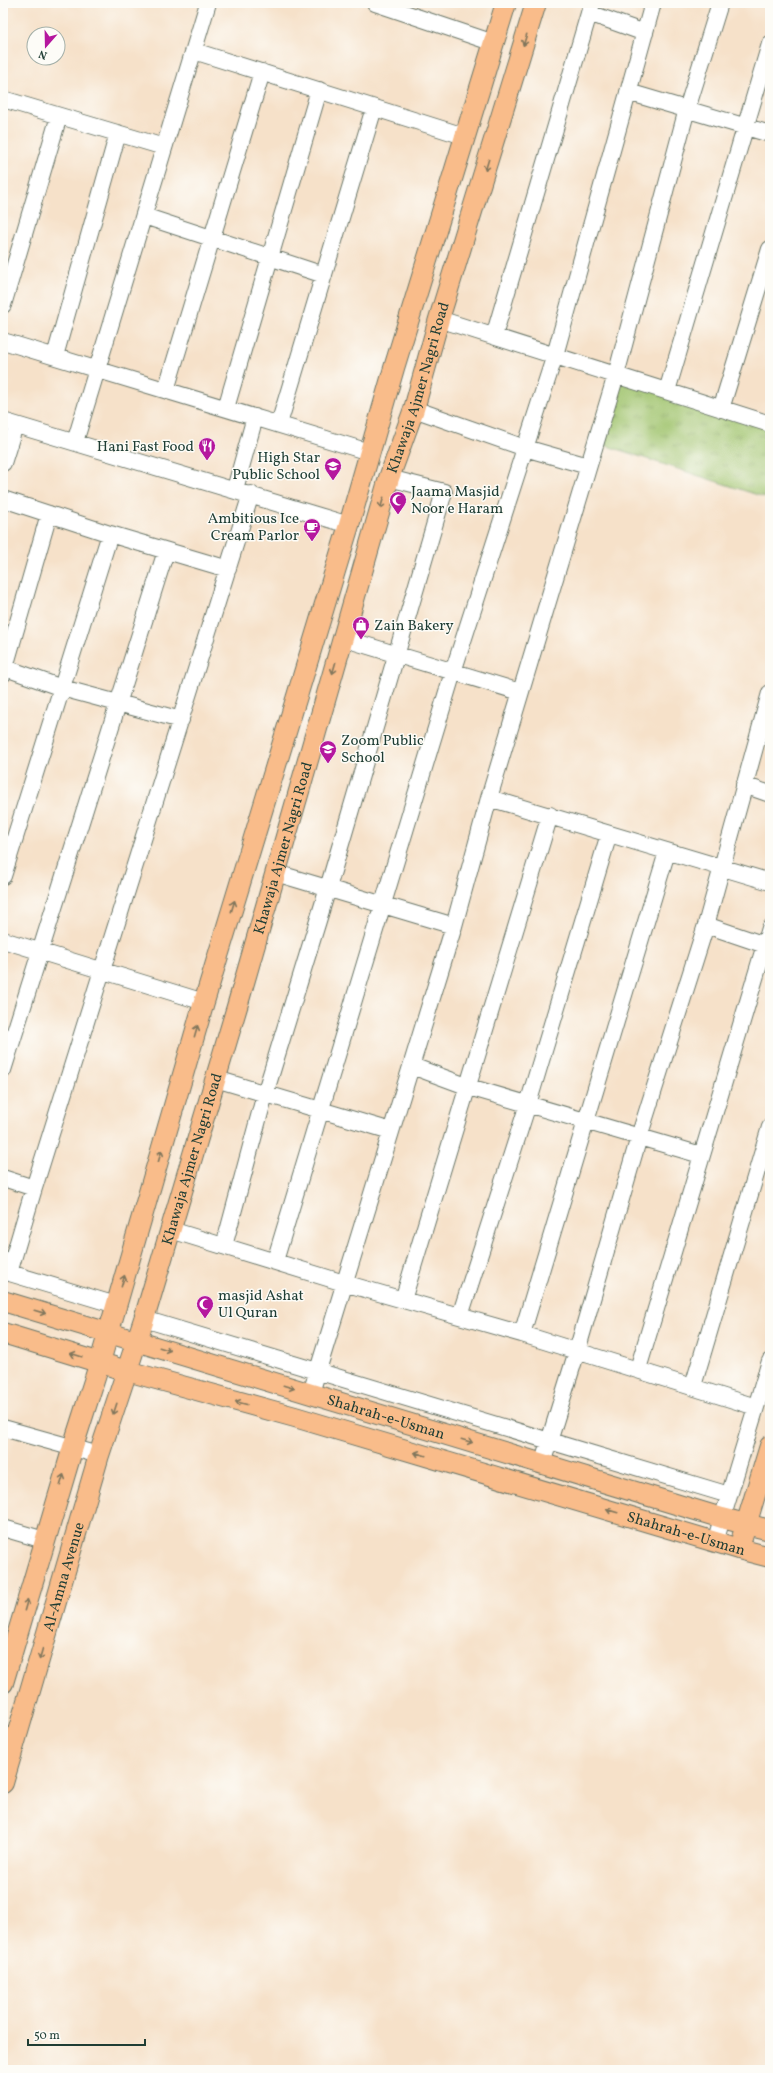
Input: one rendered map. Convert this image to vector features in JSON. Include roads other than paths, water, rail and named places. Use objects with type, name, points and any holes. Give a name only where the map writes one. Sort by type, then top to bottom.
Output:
[{"type":"main road","name":"Khawaja Ajmer Nagri Road","points":[[3,1683],[72,1447],[109,1332],[204,1002],[349,525],[369,452],[464,136],[506,3]]},
{"type":"main road","name":"Khawaja Ajmer Nagri Road","points":[[127,1372],[216,1079],[389,478],[414,409],[439,319],[536,3]]},
{"type":"main road","points":[[394,368],[423,377]]},
{"type":"main road","points":[[285,736],[312,743]]},
{"type":"main road","points":[[174,1108],[204,1116]]},
{"type":"main road","name":"Shahrah-e-Usman","points":[[3,1301],[137,1340],[722,1518],[770,1530]]},
{"type":"main road","name":"Shahrah-e-Usman","points":[[3,1333],[100,1362],[127,1372],[295,1417],[738,1550],[770,1557]]},
{"type":"main road","name":"Al-Amna Avenue","points":[[4,1776],[99,1455],[127,1372]]},
{"type":"main road","points":[[738,1550],[770,1446]]},
{"type":"street","points":[[75,442],[208,3]]},
{"type":"street","points":[[375,3],[402,7],[494,43]]},
{"type":"street","points":[[275,1261],[454,672],[555,356],[653,3]]},
{"type":"street","points":[[311,1393],[454,926],[488,798],[616,375],[687,109],[720,3]]},
{"type":"street","points":[[494,336],[591,8],[645,34]]},
{"type":"street","points":[[667,391],[770,44]]},
{"type":"street","points":[[194,50],[464,136]]},
{"type":"street","points":[[166,390],[262,72]]},
{"type":"street","points":[[226,408],[319,90]]},
{"type":"street","points":[[628,92],[770,134]]},
{"type":"street","points":[[3,100],[164,147]]},
{"type":"street","points":[[279,424],[374,108]]},
{"type":"street","points":[[3,305],[59,116]]},
{"type":"street","points":[[55,356],[118,133]]},
{"type":"street","points":[[144,216],[324,275]]},
{"type":"street","points":[[721,409],[770,248]]},
{"type":"street","points":[[439,319],[770,424]]},
{"type":"street","points":[[3,341],[369,452]]},
{"type":"street","points":[[414,409],[526,448],[588,466]]},
{"type":"street","points":[[235,489],[255,417]]},
{"type":"street","points":[[3,463],[9,423],[235,489],[349,525]]},
{"type":"street","points":[[224,1246],[265,1094],[328,888],[395,654],[444,492],[389,478]]},
{"type":"street","points":[[116,1305],[6,1272],[34,1188],[251,494]]},
{"type":"street","points":[[3,499],[110,534],[228,569]]},
{"type":"street","points":[[50,514],[4,670],[62,688],[181,720]]},
{"type":"street","points":[[3,876],[110,534]]},
{"type":"street","points":[[3,1070],[166,551]]},
{"type":"street","points":[[342,638],[520,692]]},
{"type":"street","points":[[542,1464],[578,1351],[639,1137],[706,925],[770,693]]},
{"type":"street","points":[[744,785],[770,794]]},
{"type":"street","points":[[488,798],[770,882]]},
{"type":"street","points":[[403,1300],[469,1087],[550,816]]},
{"type":"street","points":[[460,1316],[528,1104],[609,834]]},
{"type":"street","points":[[522,1334],[667,852]]},
{"type":"street","points":[[276,873],[454,926]]},
{"type":"street","points":[[706,925],[764,945]]},
{"type":"street","points":[[638,1369],[770,928]]},
{"type":"street","points":[[3,940],[102,972],[204,1002]]},
{"type":"street","points":[[412,1066],[469,1087],[701,1155]]},
{"type":"street","points":[[216,1079],[391,1131]]},
{"type":"street","points":[[693,1386],[770,1127]]},
{"type":"street","points":[[3,1178],[34,1188]]},
{"type":"street","points":[[171,1230],[344,1283],[638,1369],[756,1407]]},
{"type":"street","points":[[144,1319],[729,1495]]},
{"type":"street","points":[[715,1542],[770,1361]]},
{"type":"street","points":[[3,1428],[99,1455]]},
{"type":"street","points":[[3,1528],[44,1540]]},
{"type":"place","name":"Hani Fast Food","points":[[207,461]]},
{"type":"place","name":"High Star Public School","points":[[333,481]]},
{"type":"place","name":"Jaama Masjid Noor e Haram","points":[[398,515]]},
{"type":"place","name":"Ambitious Ice Cream Parlor","points":[[312,542]]},
{"type":"place","name":"Zain Bakery","points":[[361,640]]},
{"type":"place","name":"Zoom Public School","points":[[328,764]]},
{"type":"place","name":"masjid Ashat Ul Quran","points":[[205,1319]]}]
